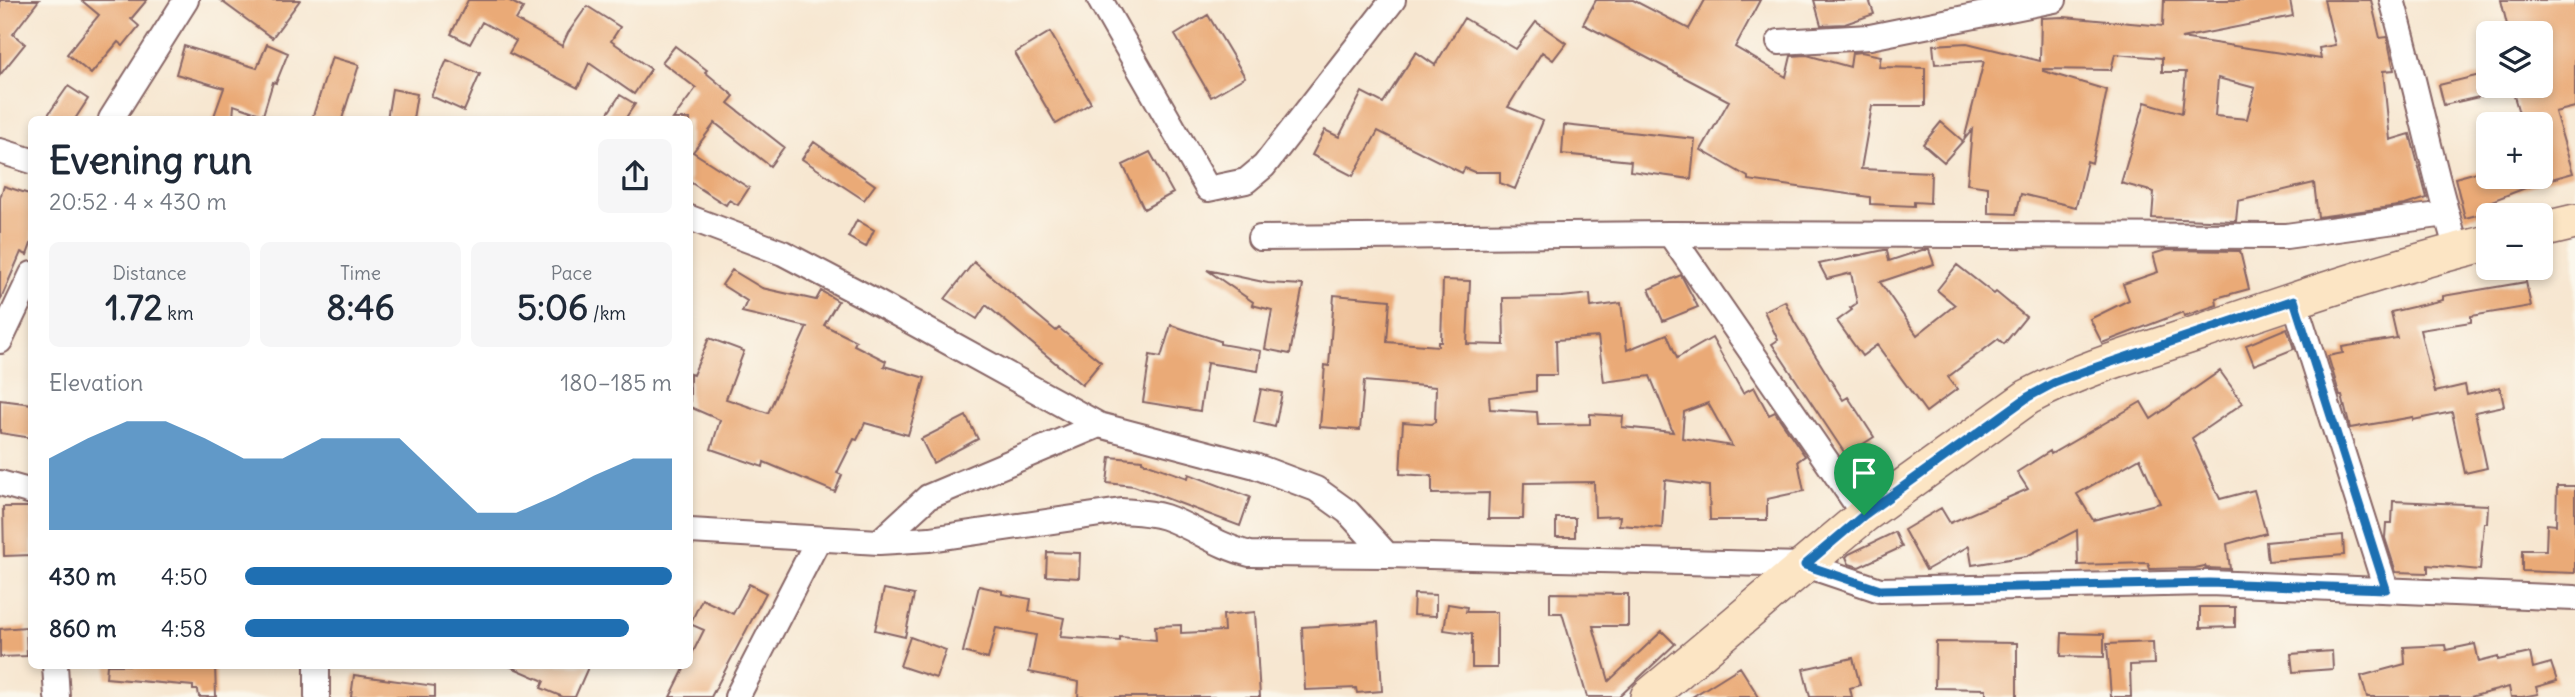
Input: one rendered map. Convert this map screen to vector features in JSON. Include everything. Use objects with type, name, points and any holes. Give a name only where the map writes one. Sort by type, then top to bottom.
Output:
[{"type":"main road","points":[[2553,227],[2575,222]]},
{"type":"main road","points":[[1648,697],[1864,515],[2028,397],[2054,383],[2294,300],[2473,247]]},
{"type":"street","points":[[113,116],[186,0]]},
{"type":"street","points":[[1100,0],[1208,189],[1246,180],[1264,166],[1392,0]]},
{"type":"street","points":[[1779,42],[1870,37],[2054,0]]},
{"type":"street","points":[[2392,0],[2414,78],[2446,214],[2473,247]]},
{"type":"street","points":[[0,151],[28,161]]},
{"type":"street","points":[[1260,238],[1670,233],[2286,236],[2446,214]]},
{"type":"street","points":[[693,219],[783,253],[1099,425],[1255,466],[1316,489],[1348,512],[1387,555]]},
{"type":"street","points":[[1670,233],[1864,515]]},
{"type":"street","points":[[0,341],[28,282]]},
{"type":"street","points":[[2294,300],[2386,589]]},
{"type":"street","points":[[879,542],[928,497],[1099,425]]},
{"type":"street","points":[[2,484],[28,491]]},
{"type":"street","points":[[693,531],[879,542],[930,538],[1121,511],[1166,517],[1233,550],[1250,554],[1805,565],[1880,590],[2209,583],[2575,598]]},
{"type":"street","points":[[737,697],[818,540]]},
{"type":"street","points":[[55,669],[57,697]]},
{"type":"street","points":[[317,669],[317,697]]},
{"type":"building","points":[[0,0],[39,0],[13,34],[25,44],[0,75]]},
{"type":"building","points":[[81,0],[147,0],[131,19],[139,26],[123,46],[118,42],[91,74],[67,54],[99,15]]},
{"type":"building","points":[[220,0],[300,0],[272,38]]},
{"type":"building","points":[[468,0],[508,0],[523,8],[516,20],[562,46],[587,6],[620,27],[611,41],[651,69],[634,94],[589,63],[578,88],[509,53],[516,41],[482,22],[470,44],[451,34]]},
{"type":"building","points":[[1596,0],[1633,0],[1689,29],[1705,0],[1760,0],[1735,47],[1786,77],[1791,56],[1807,55],[1850,67],[1852,53],[1861,52],[1881,56],[1879,67],[1925,68],[1925,106],[1872,106],[1861,169],[1931,172],[1930,203],[1914,202],[1914,206],[1870,204],[1870,197],[1748,180],[1748,177],[1701,150],[1729,101],[1583,24]]},
{"type":"building","points":[[1814,0],[1869,0],[1874,14],[1845,24],[1821,25]]},
{"type":"building","points":[[2164,0],[2290,0],[2293,16],[2181,38],[2321,59],[2319,48],[2335,45],[2324,0],[2371,0],[2380,38],[2387,37],[2394,70],[2383,71],[2390,140],[2410,134],[2427,198],[2405,205],[2318,217],[2314,183],[2238,201],[2236,221],[2152,218],[2154,192],[2121,183],[2145,102],[2182,113],[2186,72],[2162,72],[2162,58],[2115,54],[2111,70],[2043,69],[2107,90],[2092,163],[2087,161],[2076,207],[2021,194],[2016,214],[1988,213],[1988,187],[1967,184],[1972,130],[1964,140],[1984,61],[1935,64],[1933,45],[1967,43],[2040,61],[2041,18],[2064,17],[2163,26]],"holes":[[[2218,78],[2255,88],[2247,119],[2215,116]]]},
{"type":"building","points":[[2501,0],[2575,0],[2575,107],[2555,112],[2573,173],[2553,179],[2553,112],[2519,112],[2515,98],[2553,98],[2553,21],[2506,21]]},
{"type":"building","points":[[1208,15],[1245,77],[1211,97],[1175,35]]},
{"type":"building","points":[[1464,18],[1516,49],[1536,22],[1566,43],[1553,60],[1542,52],[1508,107],[1543,121],[1515,189],[1500,183],[1500,172],[1474,172],[1465,168],[1462,173],[1378,131],[1353,176],[1312,155],[1325,130],[1339,137],[1362,92],[1383,103],[1416,52],[1435,65]]},
{"type":"building","points":[[1050,32],[1091,103],[1056,124],[1015,53]]},
{"type":"building","points":[[267,44],[288,53],[276,83],[273,82],[263,115],[234,105],[233,116],[214,116],[224,88],[176,74],[184,46],[257,68]]},
{"type":"building","points":[[675,46],[707,70],[705,72],[734,96],[728,103],[784,147],[770,166],[715,123],[693,152],[693,116],[675,116],[696,88],[662,62]]},
{"type":"building","points":[[332,57],[359,65],[343,116],[313,116]]},
{"type":"building","points":[[447,60],[480,74],[464,111],[431,96]]},
{"type":"building","points":[[2476,76],[2476,98],[2444,105],[2439,85]]},
{"type":"building","points":[[68,86],[88,99],[77,116],[47,116]]},
{"type":"building","points":[[392,89],[417,94],[413,116],[388,116]]},
{"type":"building","points":[[620,95],[635,104],[627,116],[606,116]]},
{"type":"building","points":[[1941,122],[1963,141],[1944,162],[1923,144]]},
{"type":"building","points":[[1564,125],[1695,139],[1691,179],[1630,171],[1631,161],[1562,154]]},
{"type":"building","points":[[814,142],[875,185],[864,200],[802,159]]},
{"type":"building","points":[[693,152],[749,188],[738,205],[729,200],[726,205],[693,184]]},
{"type":"building","points":[[1150,152],[1173,193],[1144,209],[1123,165]]},
{"type":"building","points":[[2476,172],[2476,189],[2523,189],[2486,203],[2476,203],[2476,215],[2465,218],[2455,178]]},
{"type":"building","points":[[4,186],[28,194],[28,252],[27,255],[21,252],[0,301],[0,198]]},
{"type":"building","points":[[857,220],[874,230],[866,247],[848,237]]},
{"type":"building","points":[[1887,250],[1889,261],[1929,250],[1934,264],[1880,282],[1917,335],[1955,305],[1937,290],[1957,265],[2026,317],[2004,344],[1998,339],[1948,377],[1957,389],[1926,412],[1877,345],[1862,356],[1837,321],[1857,303],[1851,273],[1827,279],[1819,264]]},
{"type":"building","points":[[2166,250],[2240,251],[2249,289],[2216,298],[2217,305],[2184,316],[2183,312],[2102,343],[2090,319],[2129,300],[2123,284],[2158,272],[2153,254]]},
{"type":"building","points":[[974,262],[1056,331],[1059,328],[1101,362],[1082,385],[986,305],[977,319],[945,299]]},
{"type":"building","points":[[732,270],[762,288],[816,300],[821,291],[838,301],[824,325],[856,341],[854,345],[886,361],[884,366],[925,378],[908,435],[865,423],[837,473],[842,475],[835,492],[764,462],[763,467],[711,449],[720,420],[693,408],[693,375],[709,338],[744,351],[726,399],[768,413],[807,327],[742,312],[747,301],[722,285]]},
{"type":"building","points":[[1207,270],[1268,283],[1303,285],[1290,354],[1265,349],[1272,310],[1252,305],[1253,302]]},
{"type":"building","points":[[1681,275],[1698,307],[1663,321],[1649,289]]},
{"type":"building","points":[[1443,280],[1470,281],[1467,344],[1504,345],[1503,298],[1590,294],[1591,307],[1621,303],[1627,350],[1667,334],[1677,358],[1712,338],[1743,393],[1754,387],[1769,415],[1775,412],[1805,456],[1798,461],[1804,491],[1767,499],[1767,520],[1710,520],[1709,486],[1665,480],[1662,528],[1619,525],[1620,516],[1595,517],[1594,482],[1524,483],[1523,519],[1488,519],[1489,493],[1432,494],[1432,476],[1400,474],[1403,422],[1435,422],[1436,387],[1364,381],[1360,430],[1320,427],[1325,365],[1329,366],[1334,295],[1390,300],[1387,342],[1438,346],[1438,342],[1441,342]],"holes":[[[1598,337],[1604,382],[1650,376],[1673,432],[1622,427],[1623,416],[1590,414],[1590,424],[1538,425],[1537,412],[1490,409],[1489,397],[1536,391],[1536,375],[1557,375],[1556,340]],[[1708,403],[1732,446],[1682,438],[1684,412]]]},
{"type":"building","points":[[2526,282],[2531,306],[2471,316],[2471,322],[2420,330],[2435,392],[2465,385],[2467,395],[2500,387],[2504,406],[2475,412],[2487,468],[2465,473],[2452,412],[2350,428],[2328,356],[2343,353],[2342,347],[2397,338],[2391,312],[2443,300],[2443,296]]},
{"type":"building","points":[[1785,301],[1794,321],[1843,400],[1848,397],[1874,437],[1846,455],[1772,344],[1778,340],[1764,311]]},
{"type":"building","points":[[1171,325],[1220,341],[1220,344],[1261,351],[1258,371],[1207,363],[1200,411],[1143,402],[1150,355],[1161,357]]},
{"type":"building","points":[[2287,328],[2294,349],[2254,365],[2246,345]]},
{"type":"building","points":[[2220,371],[2243,403],[2192,438],[2220,499],[2254,490],[2266,533],[2227,544],[2230,569],[2205,566],[2150,569],[2148,563],[2078,565],[2077,530],[2027,556],[1972,565],[1969,546],[1926,570],[1904,530],[1941,508],[1950,523],[2028,489],[2017,472],[2141,402],[2151,419]],"holes":[[[2140,458],[2160,503],[2093,520],[2077,494]]]},
{"type":"building","points":[[1261,389],[1282,393],[1275,427],[1254,422]]},
{"type":"building","points":[[0,400],[28,404],[28,437],[0,433]]},
{"type":"building","points":[[966,416],[978,439],[933,463],[921,439]]},
{"type":"building","points":[[1110,457],[1142,460],[1188,478],[1189,474],[1250,497],[1240,526],[1134,486],[1107,483]]},
{"type":"building","points":[[2557,486],[2575,486],[2575,573],[2522,571],[2522,550],[2546,550],[2547,524],[2556,525]]},
{"type":"building","points":[[2393,501],[2488,505],[2480,570],[2428,565],[2428,573],[2396,572],[2385,538],[2386,523],[2392,523]]},
{"type":"building","points":[[3,507],[28,507],[28,555],[4,556]]},
{"type":"building","points":[[1556,518],[1575,518],[1575,537],[1556,537]]},
{"type":"building","points":[[1895,532],[1902,547],[1859,567],[1849,564],[1846,557],[1849,554]]},
{"type":"building","points":[[2343,535],[2344,555],[2268,561],[2266,542]]},
{"type":"building","points":[[1047,552],[1080,553],[1079,578],[1046,576]]},
{"type":"building","points":[[749,584],[766,593],[711,697],[670,697],[684,669],[693,669],[693,652],[704,630],[693,625],[693,618],[702,599],[733,614]]},
{"type":"building","points":[[979,586],[1002,591],[1002,594],[1031,599],[1029,611],[1064,618],[1060,637],[1120,641],[1120,637],[1156,640],[1155,626],[1181,625],[1181,633],[1224,631],[1223,615],[1255,612],[1260,697],[1078,697],[1079,682],[1029,672],[1036,635],[996,628],[988,659],[963,652]]},
{"type":"building","points":[[884,589],[914,595],[905,637],[875,630]]},
{"type":"building","points":[[1550,593],[1628,594],[1628,626],[1593,626],[1609,681],[1662,631],[1675,644],[1619,697],[1587,697],[1562,613],[1550,613]]},
{"type":"building","points":[[1414,594],[1436,595],[1436,616],[1413,615]]},
{"type":"building","points":[[1448,604],[1467,607],[1466,612],[1497,612],[1497,668],[1472,668],[1472,634],[1444,630]]},
{"type":"building","points":[[2200,607],[2235,607],[2235,627],[2200,628]]},
{"type":"building","points":[[1378,622],[1382,691],[1357,693],[1356,688],[1305,690],[1302,627]]},
{"type":"building","points":[[26,627],[27,656],[0,657],[0,629]]},
{"type":"building","points":[[2062,633],[2104,634],[2104,657],[2061,656]]},
{"type":"building","points":[[910,637],[946,650],[936,678],[900,666]]},
{"type":"building","points":[[1936,642],[2017,643],[2017,697],[1986,697],[1986,689],[1935,688]]},
{"type":"building","points":[[2153,642],[2154,664],[2130,665],[2131,697],[2111,697],[2107,644]]},
{"type":"building","points":[[2475,644],[2479,662],[2530,653],[2533,668],[2551,663],[2557,681],[2536,687],[2538,694],[2522,697],[2511,697],[2509,687],[2470,697],[2367,697],[2361,676],[2405,664],[2404,647],[2445,645],[2446,650]]},
{"type":"building","points":[[2332,651],[2333,669],[2293,672],[2291,654]]},
{"type":"building","points":[[1853,658],[1860,685],[1850,688],[1852,697],[1810,697],[1803,669]]},
{"type":"building","points":[[1740,667],[1759,697],[1692,697]]},
{"type":"building","points":[[107,669],[215,669],[216,697],[199,697],[198,690],[193,690],[193,686],[106,678]]},
{"type":"building","points":[[516,669],[587,669],[575,697],[563,697],[541,688],[544,681]]},
{"type":"building","points":[[354,675],[435,686],[435,697],[351,697]]},
{"type":"route","points":[[2294,300],[2386,589],[2209,583],[1880,590],[1805,565],[1864,515],[2028,397],[2054,383],[2294,300]]}]
